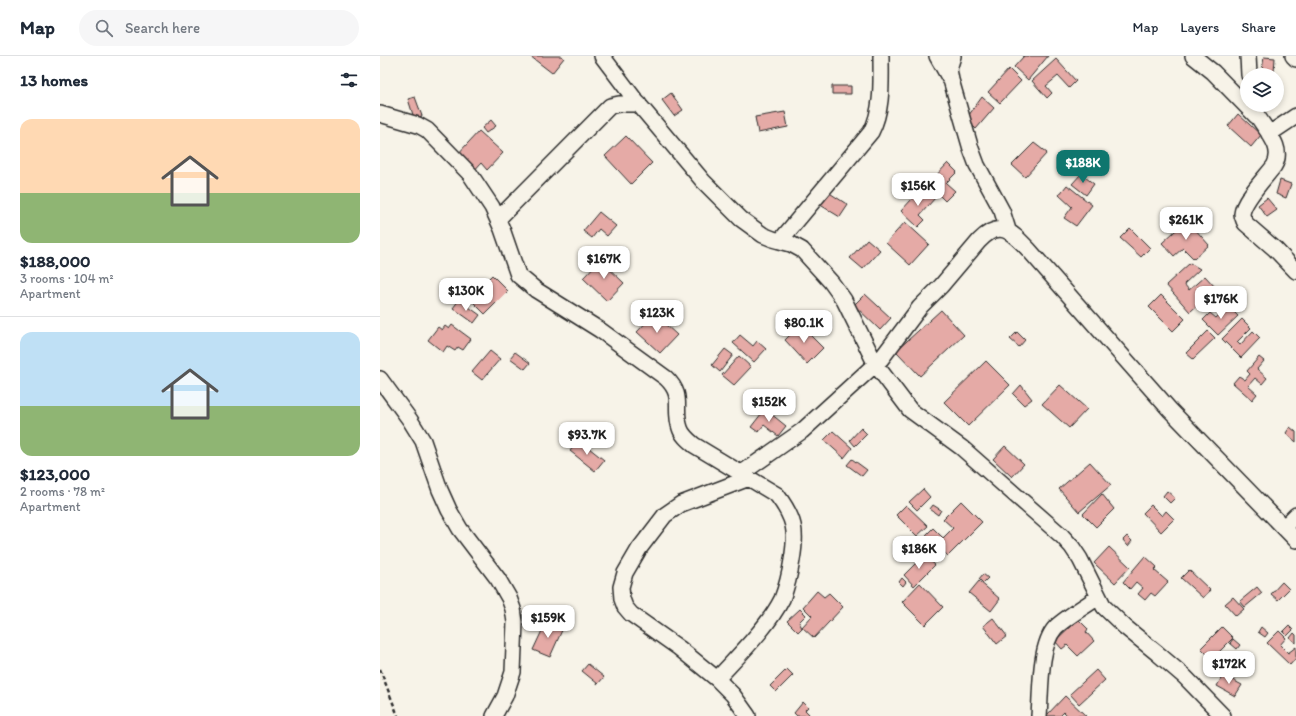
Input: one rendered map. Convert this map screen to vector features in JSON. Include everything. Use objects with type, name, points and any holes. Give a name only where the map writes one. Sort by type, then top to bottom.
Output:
[{"type":"street","points":[[602,56],[639,104],[703,181],[741,219],[763,235],[791,244],[802,250],[831,282],[844,300],[876,365],[910,410],[962,448],[1056,531],[1072,547],[1094,586],[1098,597],[1113,617],[1184,677],[1223,716]]},
{"type":"street","points":[[780,241],[871,132],[877,121],[880,100],[882,56]]},
{"type":"street","points":[[937,56],[951,80]]},
{"type":"street","points":[[953,56],[949,69],[951,80],[970,149],[1002,211],[1008,230]]},
{"type":"street","points":[[1193,56],[1214,72],[1260,120]]},
{"type":"street","points":[[1248,56],[1249,68]]},
{"type":"street","points":[[1293,56],[1296,59]]},
{"type":"street","points":[[498,219],[610,106],[614,104],[639,104]]},
{"type":"street","points":[[1256,112],[1275,143],[1278,160],[1247,201],[1243,208],[1243,218],[1245,223],[1275,250],[1296,272]]},
{"type":"street","points":[[380,114],[418,125],[427,130],[470,174],[492,206],[518,275],[536,290],[600,330],[666,378],[674,385],[677,394],[680,429],[686,438],[694,445],[777,495],[785,505],[793,523],[795,542],[788,579],[781,599],[765,625],[717,679]]},
{"type":"street","points":[[1270,134],[1296,116]]},
{"type":"street","points":[[748,716],[733,695],[717,679],[625,607],[622,600],[621,587],[625,573],[639,549],[665,515],[681,504],[746,475],[802,430],[876,365],[891,348],[920,308],[985,235],[993,230],[1008,230],[1014,234],[1170,410],[1296,540]]},
{"type":"street","points":[[380,379],[410,420],[423,441],[440,490],[449,510],[460,529],[498,580],[509,598],[513,609],[515,622],[513,672],[505,696],[494,716]]},
{"type":"street","points":[[1284,527],[1296,515]]},
{"type":"street","points":[[1039,716],[1044,653],[1048,637],[1056,628],[1098,597]]},
{"type":"path","points":[[380,669],[398,716]]},
{"type":"building","points":[[530,56],[561,56],[564,58],[552,73]]},
{"type":"building","points":[[1024,56],[1048,56],[1028,80],[1014,67]]},
{"type":"building","points":[[1264,57],[1275,58],[1274,68],[1262,68]]},
{"type":"building","points":[[1056,59],[1076,81],[1069,88],[1058,76],[1046,86],[1052,93],[1047,98],[1032,81]]},
{"type":"building","points":[[1009,69],[1021,81],[1000,103],[988,92]]},
{"type":"building","points":[[832,86],[851,86],[851,94],[832,94]]},
{"type":"building","points":[[671,93],[683,110],[674,116],[662,100]]},
{"type":"building","points":[[415,97],[422,116],[414,118],[408,99]]},
{"type":"building","points":[[982,97],[994,108],[976,129],[966,119]]},
{"type":"building","points":[[785,112],[788,127],[758,133],[755,117]]},
{"type":"building","points":[[1238,114],[1261,135],[1251,147],[1228,126]]},
{"type":"building","points":[[491,120],[496,126],[486,133],[482,128]]},
{"type":"building","points":[[479,131],[503,153],[487,170],[481,163],[473,172],[456,156]]},
{"type":"building","points":[[626,136],[652,163],[631,184],[605,156]]},
{"type":"building","points":[[1034,143],[1047,153],[1025,177],[1012,165]]},
{"type":"building","points":[[948,163],[957,172],[946,183],[955,191],[945,201],[928,184]]},
{"type":"building","points":[[1081,174],[1094,184],[1086,195],[1072,184]]},
{"type":"building","points":[[1280,180],[1291,184],[1286,198],[1276,194]]},
{"type":"building","points":[[1067,185],[1092,205],[1076,226],[1064,218],[1072,207],[1059,195]]},
{"type":"building","points":[[923,187],[935,198],[920,215],[925,220],[918,227],[901,211]]},
{"type":"building","points":[[825,190],[848,205],[840,217],[817,203]]},
{"type":"building","points":[[1267,198],[1277,210],[1267,217],[1258,205]]},
{"type":"building","points":[[599,212],[616,226],[607,236],[599,229],[592,238],[583,231]]},
{"type":"building","points":[[1187,220],[1209,245],[1194,259],[1183,248],[1174,256],[1162,243]]},
{"type":"building","points":[[905,222],[929,244],[910,265],[886,243]]},
{"type":"building","points":[[1130,228],[1150,248],[1141,257],[1120,238]]},
{"type":"building","points":[[867,239],[880,250],[863,269],[850,258]]},
{"type":"building","points":[[600,260],[624,283],[607,301],[583,278]]},
{"type":"building","points":[[1190,263],[1200,269],[1184,284],[1189,290],[1205,276],[1216,288],[1190,312],[1166,285]]},
{"type":"building","points":[[492,275],[508,291],[485,314],[469,298]]},
{"type":"building","points":[[865,294],[891,318],[880,330],[854,305]]},
{"type":"building","points":[[1161,295],[1185,319],[1173,331],[1149,307]]},
{"type":"building","points":[[459,300],[480,315],[474,323],[453,308]]},
{"type":"building","points":[[1228,306],[1238,316],[1218,335],[1203,320],[1210,313],[1216,318]]},
{"type":"building","points":[[941,310],[964,335],[920,376],[896,351]]},
{"type":"building","points":[[654,314],[677,335],[660,353],[637,332]]},
{"type":"building","points":[[1242,319],[1251,328],[1237,342],[1240,345],[1253,331],[1260,338],[1241,358],[1222,339]]},
{"type":"building","points":[[452,325],[471,339],[463,350],[458,347],[455,351],[447,346],[443,352],[428,340],[438,327],[442,330],[445,326],[449,329]]},
{"type":"building","points":[[800,325],[823,348],[807,364],[785,340]]},
{"type":"building","points":[[1208,331],[1215,338],[1193,359],[1186,353]]},
{"type":"building","points":[[1017,332],[1025,340],[1019,347],[1010,339]]},
{"type":"building","points":[[740,335],[753,346],[757,341],[766,349],[754,362],[733,343]]},
{"type":"building","points":[[725,349],[733,355],[720,372],[712,365]]},
{"type":"building","points":[[490,351],[500,359],[482,380],[472,372]]},
{"type":"building","points":[[515,352],[530,363],[525,369],[510,358]]},
{"type":"building","points":[[739,356],[751,367],[734,385],[722,375]]},
{"type":"building","points":[[1259,357],[1264,361],[1257,369],[1267,378],[1262,384],[1255,378],[1248,386],[1257,394],[1252,400],[1233,383],[1239,376],[1245,380],[1250,374],[1247,371]]},
{"type":"building","points":[[986,361],[1010,385],[968,426],[944,402]]},
{"type":"building","points":[[1021,385],[1032,399],[1024,405],[1013,394]]},
{"type":"building","points":[[1060,385],[1087,409],[1069,428],[1042,404]]},
{"type":"building","points":[[765,409],[786,426],[778,436],[764,425],[758,432],[751,427]]},
{"type":"building","points":[[1290,427],[1296,432],[1296,442],[1286,433]]},
{"type":"building","points":[[861,428],[867,434],[855,446],[850,440]]},
{"type":"building","points":[[833,431],[852,448],[844,458],[824,440]]},
{"type":"building","points":[[579,440],[604,460],[595,471],[570,451]]},
{"type":"building","points":[[1005,446],[1024,464],[1012,477],[993,459]]},
{"type":"building","points":[[852,459],[867,470],[862,476],[847,465]]},
{"type":"building","points":[[1090,462],[1111,485],[1079,512],[1059,489]]},
{"type":"building","points":[[923,489],[930,497],[917,510],[909,502]]},
{"type":"building","points":[[1167,491],[1175,498],[1170,503],[1163,496]]},
{"type":"building","points":[[1102,494],[1114,509],[1096,527],[1083,514]]},
{"type":"building","points":[[961,501],[982,522],[948,556],[926,535],[933,528],[943,538],[953,528],[943,519]]},
{"type":"building","points":[[906,505],[928,526],[917,536],[896,515]]},
{"type":"building","points":[[933,505],[941,510],[938,515],[930,509]]},
{"type":"building","points":[[1151,505],[1162,516],[1166,511],[1174,519],[1161,532],[1143,513]]},
{"type":"building","points":[[1127,536],[1132,541],[1128,546],[1123,540]]},
{"type":"building","points":[[1109,547],[1130,567],[1115,583],[1094,563]]},
{"type":"building","points":[[924,555],[935,565],[914,586],[904,575]]},
{"type":"building","points":[[1145,556],[1157,567],[1154,570],[1168,582],[1155,596],[1151,593],[1145,600],[1138,594],[1143,588],[1136,582],[1130,589],[1123,582]]},
{"type":"building","points":[[1189,570],[1210,590],[1203,598],[1181,578]]},
{"type":"building","points":[[983,574],[988,578],[983,583],[979,579]]},
{"type":"building","points":[[902,578],[906,582],[903,586],[899,582]]},
{"type":"building","points":[[979,581],[1000,599],[991,611],[969,593]]},
{"type":"building","points":[[1282,582],[1289,589],[1278,600],[1271,594]]},
{"type":"building","points":[[920,583],[943,607],[925,625],[902,602]]},
{"type":"building","points":[[1257,587],[1262,593],[1245,607],[1240,601]]},
{"type":"building","points":[[817,591],[824,597],[829,593],[843,607],[814,638],[802,627],[812,616],[803,607]]},
{"type":"building","points":[[1233,597],[1244,609],[1236,616],[1225,604]]},
{"type":"building","points":[[800,609],[806,615],[799,622],[802,628],[798,632],[787,621]]},
{"type":"building","points":[[993,618],[1007,636],[997,644],[983,626]]},
{"type":"building","points":[[1078,619],[1088,629],[1086,632],[1094,641],[1078,656],[1067,645],[1062,649],[1055,641]]},
{"type":"building","points":[[547,620],[563,628],[550,657],[533,650]]},
{"type":"building","points":[[1289,626],[1293,630],[1287,636],[1283,632]]},
{"type":"building","points":[[1222,627],[1233,638],[1212,659],[1201,648]]},
{"type":"building","points":[[1261,627],[1268,633],[1265,637],[1258,632]]},
{"type":"building","points":[[1279,631],[1286,638],[1280,645],[1288,653],[1296,647],[1296,658],[1290,665],[1267,643]]},
{"type":"building","points":[[1294,633],[1296,635],[1296,643],[1290,638]]},
{"type":"building","points":[[1233,639],[1240,645],[1237,649],[1230,643]]},
{"type":"building","points":[[588,664],[604,677],[598,684],[582,671]]},
{"type":"building","points":[[787,669],[793,675],[776,692],[770,686]]},
{"type":"building","points":[[1096,670],[1105,680],[1079,704],[1070,694]]},
{"type":"building","points":[[1223,675],[1242,685],[1235,696],[1217,686]]},
{"type":"building","points":[[1065,696],[1086,716],[1068,716],[1064,712],[1060,716],[1046,716]]},
{"type":"building","points":[[803,702],[808,707],[805,710],[809,714],[808,716],[797,716],[794,713]]}]
